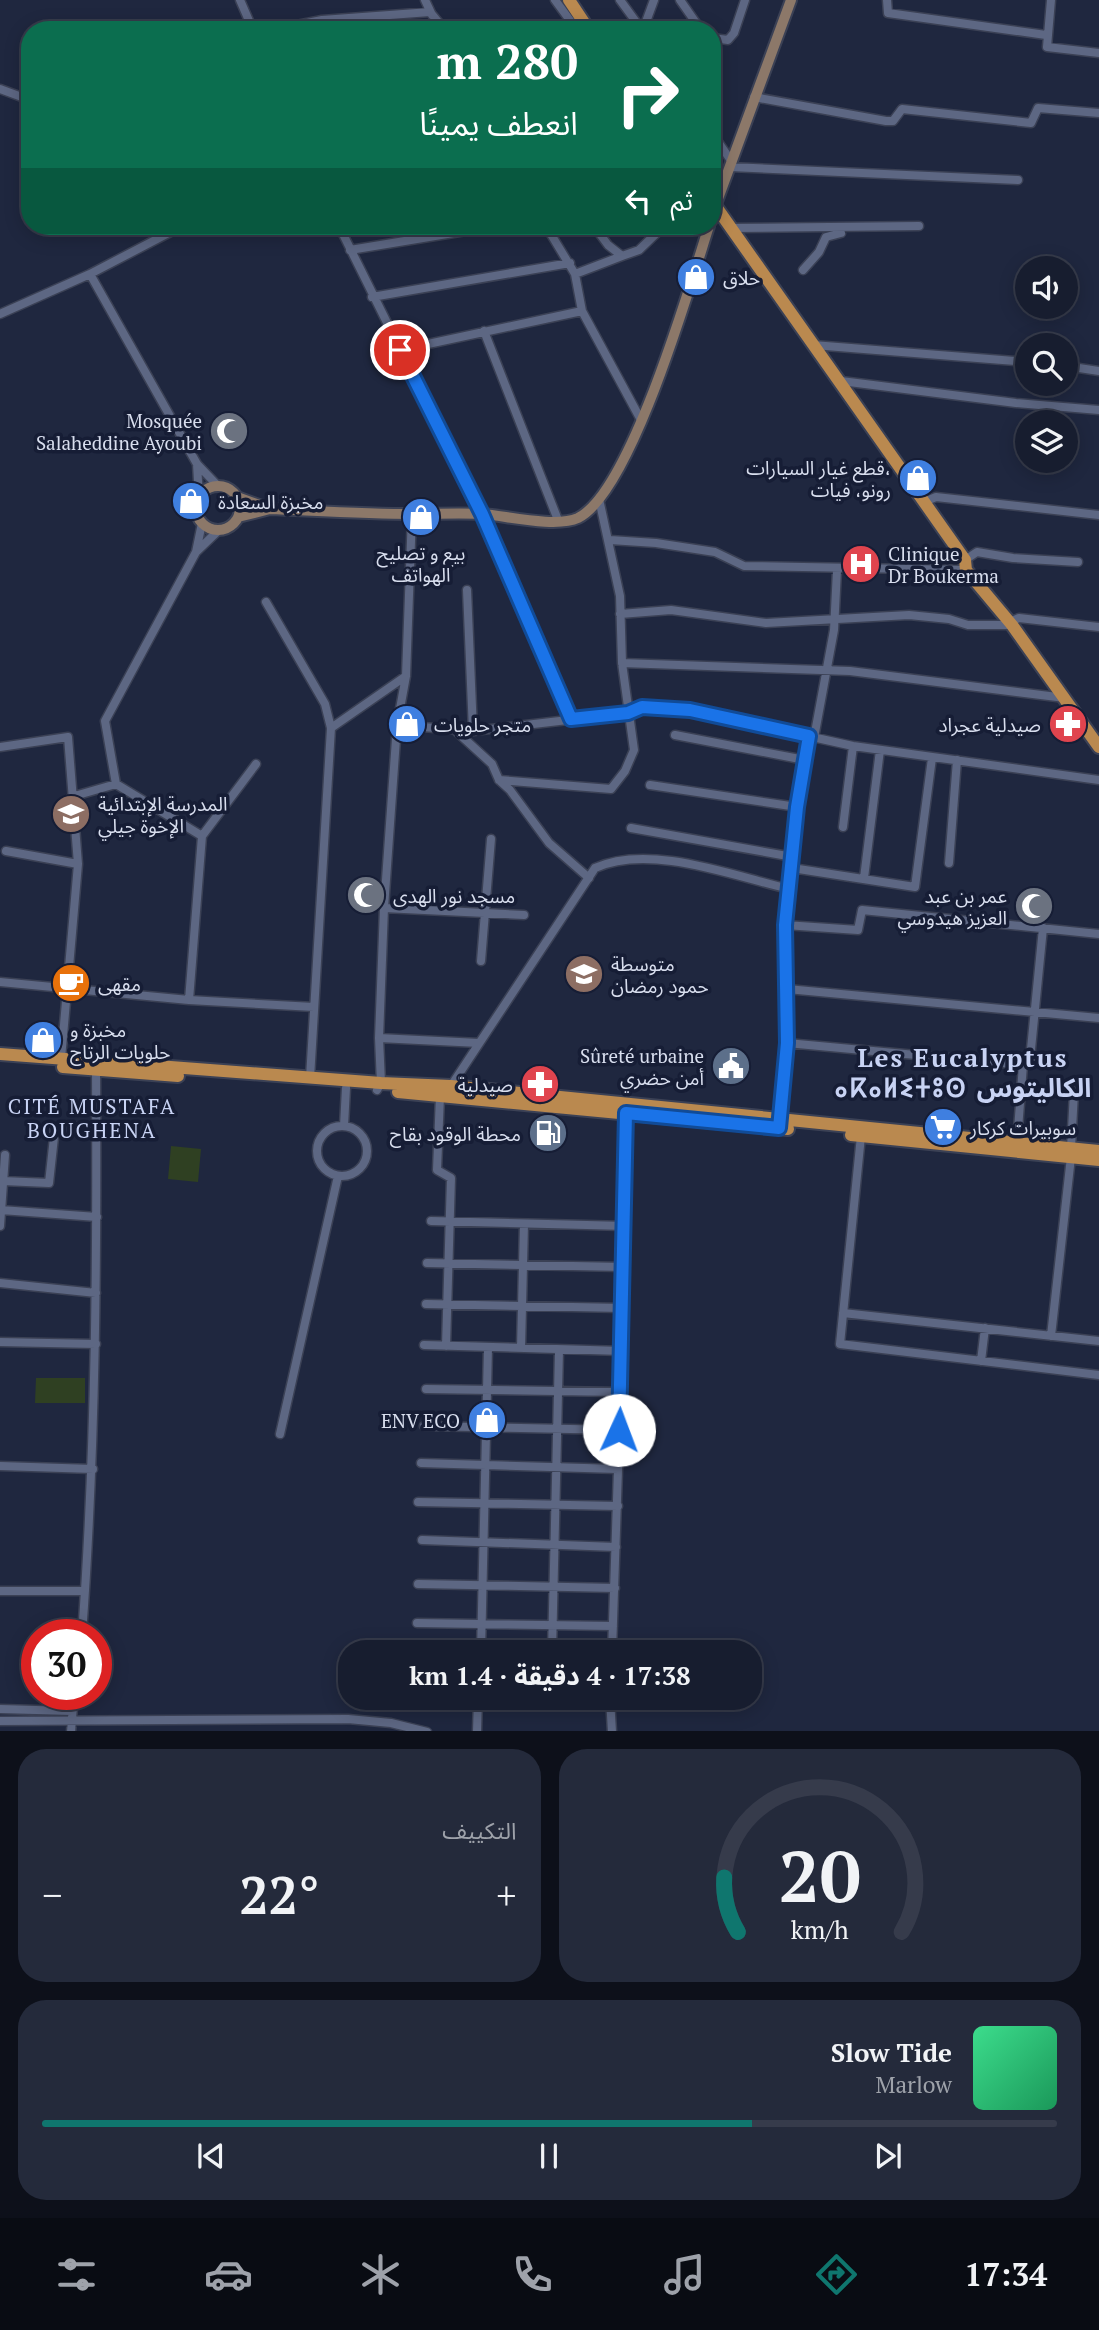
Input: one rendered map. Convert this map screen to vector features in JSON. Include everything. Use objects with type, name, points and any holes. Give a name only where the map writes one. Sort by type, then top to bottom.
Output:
[{"type":"main road","points":[[569,0],[583,21]]},
{"type":"main road","points":[[721,218],[841,381],[966,565],[1099,747]]},
{"type":"main road","points":[[0,1054],[61,1059],[96,1066],[346,1088],[451,1086],[861,1136],[1071,1153],[1099,1151]]},
{"type":"main road","points":[[0,1062],[310,1078],[440,1096],[626,1113],[1017,1142],[1099,1160]]},
{"type":"street","points":[[240,0],[249,21]]},
{"type":"street","points":[[425,0],[436,21]]},
{"type":"street","points":[[555,0],[570,21]]},
{"type":"street","points":[[620,0],[636,21]]},
{"type":"street","points":[[646,21],[654,0]]},
{"type":"street","points":[[680,0],[695,21]]},
{"type":"street","points":[[721,39],[728,40],[734,33],[745,0]]},
{"type":"street","points":[[721,190],[791,0]]},
{"type":"street","points":[[887,0],[888,13],[1046,35]]},
{"type":"street","points":[[1051,0],[1047,47],[1099,53]]},
{"type":"street","points":[[316,21],[430,12]]},
{"type":"street","points":[[0,89],[21,97]]},
{"type":"street","points":[[754,97],[893,121],[902,109],[1031,123],[1038,108],[1099,113]]},
{"type":"street","points":[[721,148],[731,164]]},
{"type":"street","points":[[731,164],[1018,180]]},
{"type":"street","points":[[730,228],[919,226]]},
{"type":"street","points":[[803,270],[829,235],[853,232],[858,228]]},
{"type":"street","points":[[0,314],[90,274],[165,235]]},
{"type":"street","points":[[343,235],[482,514],[571,719]]},
{"type":"street","points":[[350,250],[441,235]]},
{"type":"street","points":[[552,235],[575,274],[582,311],[641,420]]},
{"type":"street","points":[[601,235],[622,256]]},
{"type":"street","points":[[575,274],[639,250],[655,235]]},
{"type":"street","points":[[196,552],[219,530],[231,526],[238,517],[270,509],[575,519],[600,499],[627,453],[676,329],[706,235]]},
{"type":"street","points":[[372,297],[570,263]]},
{"type":"street","points":[[90,274],[197,464],[218,486]]},
{"type":"street","points":[[400,350],[582,311]]},
{"type":"street","points":[[484,331],[558,520]]},
{"type":"street","points":[[813,345],[1015,361]]},
{"type":"street","points":[[1078,367],[1099,370]]},
{"type":"street","points":[[841,381],[1016,403],[1099,410]]},
{"type":"street","points":[[116,784],[105,721],[196,552],[202,523],[197,513],[197,464]]},
{"type":"street","points":[[199,498],[207,489],[218,486],[229,489],[237,497],[270,509]]},
{"type":"street","points":[[237,497],[238,517]]},
{"type":"street","points":[[924,502],[936,497],[1099,514]]},
{"type":"street","points":[[499,780],[611,789],[625,771],[634,750],[622,663],[620,596],[600,499]]},
{"type":"street","points":[[379,1087],[384,908],[397,725],[405,676],[412,514]]},
{"type":"street","points":[[202,523],[219,530]]},
{"type":"street","points":[[610,540],[656,543],[715,552],[744,566],[837,570],[966,565],[977,552],[1013,558],[1078,562]]},
{"type":"street","points":[[779,1124],[787,1043],[785,925],[797,807],[826,672],[834,619],[837,570]]},
{"type":"street","points":[[467,590],[473,731]]},
{"type":"street","points":[[266,602],[325,705],[331,728],[310,1078]]},
{"type":"street","points":[[620,614],[671,610],[766,623],[909,615],[949,619],[968,625],[1011,624],[1019,618],[1099,627]]},
{"type":"street","points":[[622,663],[881,673],[1065,698]]},
{"type":"street","points":[[331,728],[405,676]]},
{"type":"street","points":[[397,725],[457,732],[628,713],[642,707],[690,710],[853,746],[1099,780]]},
{"type":"street","points":[[457,732],[492,764],[499,780],[510,790],[548,843],[589,878]]},
{"type":"street","points":[[675,735],[805,760]]},
{"type":"street","points":[[0,747],[68,737],[78,864],[61,1059]]},
{"type":"street","points":[[843,827],[853,746]]},
{"type":"street","points":[[864,878],[880,750]]},
{"type":"street","points":[[792,868],[915,887],[932,758]]},
{"type":"street","points":[[949,863],[957,760]]},
{"type":"street","points":[[189,1000],[202,836],[256,764]]},
{"type":"street","points":[[71,797],[116,784],[202,836]]},
{"type":"street","points":[[650,785],[797,807]]},
{"type":"street","points":[[631,828],[793,857]]},
{"type":"street","points":[[481,961],[491,839]]},
{"type":"street","points":[[6,850],[78,864]]},
{"type":"street","points":[[451,1086],[595,868],[610,861],[672,861],[789,889]]},
{"type":"street","points":[[384,908],[524,915]]},
{"type":"street","points":[[785,925],[859,930],[862,910],[1099,934]]},
{"type":"street","points":[[1017,1142],[1023,1065],[1030,1059],[1042,928]]},
{"type":"street","points":[[0,982],[189,1000],[314,1007]]},
{"type":"street","points":[[788,989],[1099,1018]]},
{"type":"street","points":[[379,1038],[479,1043]]},
{"type":"street","points":[[787,1043],[1023,1065]]},
{"type":"street","points":[[83,1619],[93,1469],[96,1344],[96,1066]]},
{"type":"street","points":[[344,1126],[346,1088]]},
{"type":"street","points":[[1051,1336],[1071,1153],[1074,1092],[1056,1090]]},
{"type":"street","points":[[440,1096],[437,1170],[450,1178],[446,1346]]},
{"type":"street","points":[[612,1640],[626,1226],[626,1113]]},
{"type":"street","points":[[3,1181],[49,1183],[55,1128],[95,1126]]},
{"type":"street","points":[[344,1126],[360,1134],[367,1150],[362,1166],[355,1172],[338,1176],[320,1163],[318,1146],[328,1131],[344,1126]]},
{"type":"street","points":[[861,1136],[840,1344],[1099,1376]]},
{"type":"street","points":[[0,1226],[5,1155]]},
{"type":"street","points":[[280,1434],[338,1176]]},
{"type":"street","points":[[1,1210],[97,1217]]},
{"type":"street","points":[[431,1221],[626,1226]]},
{"type":"street","points":[[521,1348],[524,1224]]},
{"type":"street","points":[[427,1263],[624,1267]]},
{"type":"street","points":[[0,1283],[96,1293]]},
{"type":"street","points":[[426,1304],[623,1308]]},
{"type":"street","points":[[843,1313],[1099,1341]]},
{"type":"street","points":[[981,1361],[985,1328]]},
{"type":"street","points":[[0,1342],[96,1344]]},
{"type":"street","points":[[424,1345],[622,1352]]},
{"type":"street","points":[[481,1640],[488,1348]]},
{"type":"street","points":[[552,1640],[554,1546],[558,1505],[559,1350]]},
{"type":"street","points":[[426,1389],[620,1392]]},
{"type":"street","points":[[424,1426],[619,1430]]},
{"type":"street","points":[[421,1464],[618,1469]]},
{"type":"street","points":[[0,1466],[93,1469]]},
{"type":"street","points":[[418,1502],[618,1506]]},
{"type":"street","points":[[422,1540],[616,1547]]},
{"type":"street","points":[[418,1584],[615,1588]]},
{"type":"street","points":[[0,1591],[85,1591]]},
{"type":"street","points":[[417,1623],[613,1626]]},
{"type":"street","points":[[0,1709],[72,1711],[71,1731]]},
{"type":"street","points":[[477,1731],[478,1710]]},
{"type":"street","points":[[611,1710],[612,1731]]},
{"type":"street","points":[[0,1721],[317,1720],[382,1722],[427,1731]]},
{"type":"street","points":[[317,1720],[317,1731]]},
{"type":"street","points":[[97,1722],[97,1731]]},
{"type":"green space","points":[[171,1146],[201,1149],[198,1182],[168,1179]]},
{"type":"green space","points":[[36,1378],[85,1378],[85,1403],[35,1403]]},
{"type":"place","name":"حلاق","points":[[696,277]]},
{"type":"place","name":"Mosquée Salaheddine Ayoubi","points":[[229,431]]},
{"type":"place","name":"قطع غيار السيارات، رونو، فيات","points":[[918,478]]},
{"type":"place","name":"مخبزة السعادة","points":[[191,501]]},
{"type":"place","name":"بيع و تصليح الهواتف","points":[[421,517]]},
{"type":"place","name":"Clinique Dr Boukerma","points":[[861,564]]},
{"type":"place","name":"متجر حلويات","points":[[407,724]]},
{"type":"place","name":"صيدلية عجراد","points":[[1068,724]]},
{"type":"place","name":"المدرسة الإبتدائية الإخوة جيلي","points":[[71,814]]},
{"type":"place","name":"مسجد نور الهدى","points":[[366,895]]},
{"type":"place","name":"عمر بن عبد العزيز هيدوسي","points":[[1034,906]]},
{"type":"place","name":"متوسطة حمود رمضان","points":[[584,974]]},
{"type":"place","name":"مقهى","points":[[71,983]]},
{"type":"place","name":"مخبزة و حلويات الرتاج","points":[[43,1040]]},
{"type":"place","name":"Sûreté urbaine أمن حضري","points":[[731,1066]]},
{"type":"place","name":"صيدلية","points":[[540,1084]]},
{"type":"place","name":"سوبيرات كركار","points":[[943,1127]]},
{"type":"place","name":"محطة الوقود بقاح","points":[[548,1133]]},
{"type":"place","name":"ENV ECO","points":[[487,1420]]},
{"type":"district","name":"Les Eucalyptus ⴰⴽⴰⵍⵉⵜⵓⵙ الكاليتوس","points":[[963,1072]]},
{"type":"district","name":"CITÉ MUSTAFA BOUGHENA","points":[[92,1118]]},
{"type":"route","points":[[400,350],[419,383],[482,514],[495,550],[571,719],[628,713],[642,707],[690,710],[809,736],[797,807],[785,925],[787,1043],[779,1128],[626,1113],[626,1226],[619,1430]]}]
